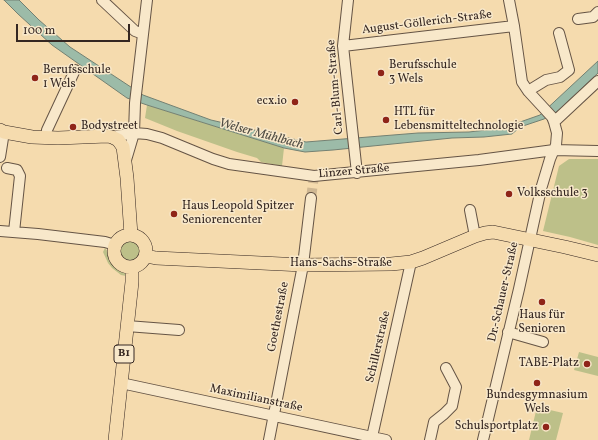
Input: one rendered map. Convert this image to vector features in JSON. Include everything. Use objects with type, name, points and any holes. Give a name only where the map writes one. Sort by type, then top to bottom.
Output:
[{"type":"main road","name":"Linzer Straße","points":[[2,131],[32,137],[46,138],[112,136]]},
{"type":"main road","points":[[112,136],[118,140],[123,147],[131,235]]},
{"type":"main road","name":"Hans-Sachs-Straße","points":[[146,256],[159,258],[302,265],[392,264],[411,262],[476,236],[493,232],[598,255]]},
{"type":"main road","points":[[131,235],[142,241],[145,245],[146,256],[141,264],[132,267],[123,266],[116,260],[114,255],[115,245],[121,237],[131,235]]},
{"type":"main road","name":"B1","points":[[115,440],[132,267]]},
{"type":"street","points":[[102,0],[135,31],[143,34]]},
{"type":"street","points":[[125,165],[134,133],[135,103],[147,0]]},
{"type":"street","name":"Carl-Blum-Straße","points":[[348,0],[343,46],[357,173]]},
{"type":"street","points":[[508,0],[514,26],[522,82],[553,120],[598,80]]},
{"type":"street","points":[[578,19],[593,17],[598,12]]},
{"type":"street","name":"August-Göllerich-Straße","points":[[343,46],[514,26]]},
{"type":"street","points":[[528,91],[546,80],[560,77],[569,70],[559,33]]},
{"type":"street","points":[[46,138],[47,130],[75,70]]},
{"type":"street","name":"Dr.-Schauer-Straße","points":[[483,440],[541,189],[556,145],[557,133],[553,120]]},
{"type":"street","points":[[0,157],[2,131]]},
{"type":"street","name":"Linzer Straße","points":[[112,136],[134,133],[146,134],[162,138],[229,164],[314,176],[357,173],[554,150],[598,152]]},
{"type":"street","points":[[7,168],[17,170],[20,176],[14,232]]},
{"type":"street","name":"Goethestraße","points":[[269,440],[302,265],[311,198]]},
{"type":"street","points":[[470,210],[476,236]]},
{"type":"street","points":[[0,231],[105,242],[115,245]]},
{"type":"street","name":"Schillerstraße","points":[[372,437],[411,262]]},
{"type":"street","points":[[127,326],[179,330]]},
{"type":"street","points":[[508,332],[543,342]]},
{"type":"street","points":[[430,440],[434,422],[452,406],[456,387],[446,368]]},
{"type":"street","name":"Maximilianstraße","points":[[121,383],[386,440]]},
{"type":"green space","points":[[147,105],[284,148],[282,166],[261,162],[257,158],[177,131],[145,118]]},
{"type":"green space","points":[[569,159],[598,159],[598,245],[543,231],[559,166]]},
{"type":"green space","points":[[130,240],[138,243],[141,251],[138,259],[130,262],[122,259],[119,251],[122,243]]},
{"type":"green space","points":[[105,248],[115,264],[125,272],[126,276],[121,275],[108,263],[103,252]]},
{"type":"green space","name":"TABE-Platz","points":[[579,352],[598,357],[598,376],[574,370]]},
{"type":"green space","name":"Schulsportplatz","points":[[537,407],[563,413],[556,440],[529,440]]},
{"type":"water","name":"Welser Mühlbach","points":[[4,0],[19,0],[70,47],[143,95],[211,120],[306,142],[418,133],[469,132],[503,128],[540,115],[598,61],[598,73],[558,111],[544,119],[520,127],[512,134],[452,138],[305,152],[284,148],[127,98],[52,45]]},
{"type":"tunnel","points":[[311,198],[314,176]]},
{"type":"place","name":"Berufsschule 3 Wels","points":[[381,73]]},
{"type":"place","name":"Berufsschule 1 Wels","points":[[35,78]]},
{"type":"place","name":"ecx.io","points":[[295,102]]},
{"type":"place","name":"HTL für Lebensmitteltechnologie","points":[[386,120]]},
{"type":"place","name":"Bodystreet","points":[[73,127]]},
{"type":"place","name":"Volksschule 3","points":[[509,194]]},
{"type":"place","name":"Haus Leopold Spitzer Seniorencenter","points":[[174,214]]},
{"type":"place","name":"Haus für Senioren","points":[[542,302]]},
{"type":"place","name":"TABE-Platz","points":[[587,364]]},
{"type":"place","name":"Bundesgymnasium Wels","points":[[537,383]]},
{"type":"place","name":"Schulsportplatz","points":[[546,427]]}]
